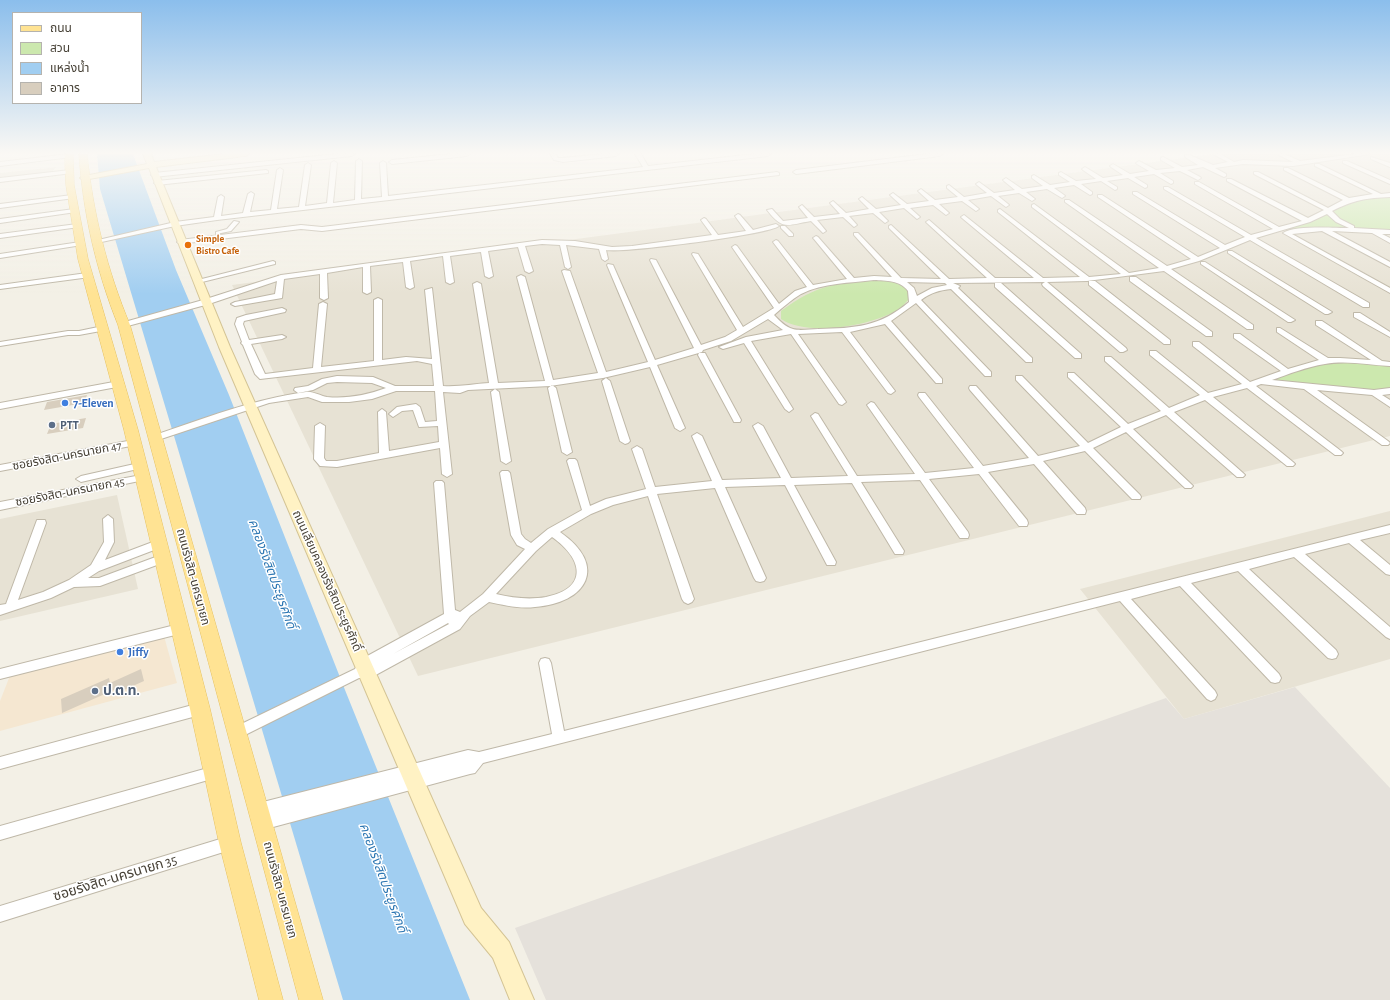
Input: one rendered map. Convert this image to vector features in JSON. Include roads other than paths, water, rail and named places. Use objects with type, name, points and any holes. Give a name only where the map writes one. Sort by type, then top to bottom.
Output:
[{"type":"main road","points":[[73,201],[80,246],[87,275],[102,324],[133,443],[159,552],[200,709],[230,843],[271,1000]]},
{"type":"main road","name":"ถนนรังสิต-นครนายก","points":[[88,201],[90,212],[101,241],[116,307],[129,323],[160,434],[236,733],[268,814],[311,1000]]},
{"type":"main road","points":[[80,246],[90,246],[101,241]]},
{"type":"street","points":[[0,206],[43,201]]},
{"type":"street","name":"ถนนเลียบคลองรังสิตประยูรศักดิ์","points":[[164,201],[198,281],[202,303],[242,407],[413,777],[473,916],[501,950],[522,1000]]},
{"type":"street","points":[[217,218],[220,201]]},
{"type":"street","points":[[246,215],[249,201]]},
{"type":"street","points":[[274,212],[276,201]]},
{"type":"street","points":[[302,208],[303,201]]},
{"type":"street","points":[[330,201],[330,205]]},
{"type":"street","points":[[176,232],[217,218],[370,201]]},
{"type":"street","points":[[101,241],[176,232],[301,227],[317,229],[329,228],[556,201]]},
{"type":"street","points":[[864,201],[885,221]]},
{"type":"street","points":[[899,201],[917,218]]},
{"type":"street","points":[[129,323],[202,303],[281,277],[406,259],[542,242],[602,248],[632,248],[751,232],[781,224],[944,201]]},
{"type":"street","points":[[966,201],[976,209]]},
{"type":"street","points":[[1000,201],[1006,205]]},
{"type":"street","points":[[1031,201],[1130,277],[1209,334]]},
{"type":"street","points":[[1066,201],[1250,326]]},
{"type":"street","points":[[1107,201],[1290,320]]},
{"type":"street","points":[[1147,201],[1328,312]]},
{"type":"street","points":[[1188,201],[1366,305]]},
{"type":"street","points":[[1230,201],[1283,232],[1390,291]]},
{"type":"street","points":[[1270,201],[1308,221]]},
{"type":"street","points":[[1310,201],[1328,210],[1331,216],[1340,222],[1352,227],[1372,231],[1390,241]]},
{"type":"street","points":[[1283,232],[1347,201]]},
{"type":"street","points":[[934,202],[946,213]]},
{"type":"street","points":[[833,203],[854,225]]},
{"type":"street","points":[[802,207],[823,230]]},
{"type":"street","points":[[770,210],[791,235]]},
{"type":"street","points":[[0,221],[74,211]]},
{"type":"street","points":[[1000,211],[1167,342]]},
{"type":"street","points":[[738,216],[751,232]]},
{"type":"street","points":[[964,216],[1123,350]]},
{"type":"street","points":[[9,235],[19,219]]},
{"type":"street","points":[[704,220],[716,237]]},
{"type":"street","points":[[176,232],[223,232],[231,228],[236,222]]},
{"type":"street","points":[[929,222],[1078,356]]},
{"type":"street","points":[[0,236],[77,226]]},
{"type":"street","points":[[892,227],[1028,360]]},
{"type":"street","points":[[1323,229],[1390,265]]},
{"type":"street","points":[[744,336],[795,296],[811,288],[851,279],[894,279],[950,284],[1089,281],[1168,271],[1200,261],[1254,239],[1283,232],[1323,229],[1390,232]]},
{"type":"street","points":[[856,234],[894,279],[911,288],[914,292],[915,300],[988,374]]},
{"type":"street","points":[[816,238],[851,279]]},
{"type":"street","points":[[776,242],[811,288]]},
{"type":"street","points":[[563,243],[567,269],[625,441]]},
{"type":"street","points":[[521,245],[529,270]]},
{"type":"street","points":[[0,256],[80,246]]},
{"type":"street","points":[[735,247],[778,308]]},
{"type":"street","points":[[602,248],[680,428]]},
{"type":"street","points":[[484,250],[490,276]]},
{"type":"street","points":[[695,254],[789,409]]},
{"type":"street","points":[[446,255],[450,282]]},
{"type":"street","points":[[406,259],[410,287]]},
{"type":"street","points":[[653,260],[737,420]]},
{"type":"street","points":[[198,281],[273,263]]},
{"type":"street","points":[[366,265],[367,292]]},
{"type":"street","points":[[317,370],[324,301],[323,271]]},
{"type":"street","points":[[0,287],[87,275]]},
{"type":"street","points":[[235,304],[279,296],[281,293],[281,277]]},
{"type":"street","points":[[521,277],[570,456],[587,511]]},
{"type":"street","points":[[477,284],[506,461]]},
{"type":"street","points":[[160,434],[242,407],[310,391],[325,381],[337,379],[374,380],[394,388],[460,390],[466,393],[495,389],[551,386],[605,378],[654,367],[701,353],[744,336],[793,332],[845,331],[887,321],[898,315],[915,300],[950,284]]},
{"type":"street","points":[[429,290],[447,474]]},
{"type":"street","points":[[378,300],[378,362]]},
{"type":"street","points":[[282,310],[242,318],[239,324],[245,343],[259,374],[263,377],[378,362],[417,359],[435,362]]},
{"type":"street","points":[[770,315],[782,327],[793,332],[842,402]]},
{"type":"street","points":[[1357,315],[1390,335]]},
{"type":"street","points":[[887,321],[939,381]]},
{"type":"street","points":[[1319,322],[1380,362]]},
{"type":"street","points":[[0,344],[68,333],[80,333],[102,324]]},
{"type":"street","points":[[1280,330],[1326,361]]},
{"type":"street","points":[[845,331],[891,391]]},
{"type":"street","points":[[1237,336],[1286,371]]},
{"type":"street","points":[[245,343],[282,337]]},
{"type":"street","points":[[1196,344],[1338,453]]},
{"type":"street","points":[[1153,353],[1290,464]]},
{"type":"street","points":[[1108,359],[1240,475]]},
{"type":"street","points":[[236,733],[364,670],[466,613],[487,596],[532,548],[552,532],[587,511],[610,502],[652,491],[718,484],[856,481],[922,477],[981,470],[1036,460],[1087,447],[1126,428],[1206,396],[1259,382],[1286,371],[1326,361],[1380,362],[1390,364]]},
{"type":"street","points":[[1071,375],[1188,486]]},
{"type":"street","points":[[1020,378],[1136,497]]},
{"type":"street","points":[[1259,382],[1305,385],[1374,393],[1390,391]]},
{"type":"street","points":[[0,406],[118,384]]},
{"type":"street","points":[[1305,385],[1385,443]]},
{"type":"street","points":[[310,391],[314,398],[322,400],[354,399],[373,396],[394,388]]},
{"type":"street","points":[[973,388],[1081,511]]},
{"type":"street","points":[[1374,393],[1390,404]]},
{"type":"street","points":[[922,395],[1023,523]]},
{"type":"street","points":[[871,405],[964,535]]},
{"type":"street","points":[[393,414],[400,409],[416,407],[422,425],[442,423]]},
{"type":"street","points":[[382,412],[384,456]]},
{"type":"street","points":[[815,416],[899,551]]},
{"type":"street","points":[[320,426],[319,459],[323,464],[337,464],[444,444]]},
{"type":"street","points":[[758,426],[832,562]]},
{"type":"street","points":[[697,436],[760,578]]},
{"type":"street","name":"ซอยรังสิต-นครนายก 47","points":[[0,468],[133,443]]},
{"type":"street","points":[[637,449],[688,599]]},
{"type":"street","points":[[81,478],[140,472]]},
{"type":"street","name":"ซอยรังสิต-นครนายก 45","points":[[0,506],[140,472]]},
{"type":"street","points":[[505,473],[516,535],[521,542],[532,548]]},
{"type":"street","points":[[440,483],[453,621]]},
{"type":"street","points":[[95,568],[109,542],[108,519]]},
{"type":"street","points":[[5,608],[40,523]]},
{"type":"street","points":[[268,814],[413,777],[470,768],[479,758],[1390,529]]},
{"type":"street","points":[[487,596],[524,603],[539,602],[557,598],[576,588],[581,581],[583,572],[580,559],[574,550],[552,532]]},
{"type":"street","points":[[1352,539],[1390,571]]},
{"type":"street","points":[[73,584],[95,568],[159,552]]},
{"type":"street","points":[[5,608],[73,584],[100,582],[159,552]]},
{"type":"street","points":[[1295,552],[1390,634]]},
{"type":"street","points":[[1240,567],[1332,654]]},
{"type":"street","points":[[1182,581],[1275,678]]},
{"type":"street","points":[[1123,597],[1211,695]]},
{"type":"street","points":[[0,674],[179,629]]},
{"type":"street","points":[[545,663],[559,739]]},
{"type":"street","points":[[0,763],[200,709]]},
{"type":"street","points":[[0,833],[215,772]]},
{"type":"street","name":"ซอยรังสิต-นครนายก 35","points":[[0,914],[230,843]]},
{"type":"water","name":"คลองรังสิตประยูรศักดิ์","points":[[103,201],[150,201],[176,270],[229,395],[345,690],[470,1000],[343,1000]]},
{"type":"place","name":"Simple Bistro Cafe","points":[[188,245]]},
{"type":"place","name":"7-Eleven","points":[[65,403]]},
{"type":"place","name":"PTT","points":[[52,425]]},
{"type":"place","name":"Jiffy","points":[[120,652]]},
{"type":"place","name":"ป.ต.ท.","points":[[95,691]]}]
